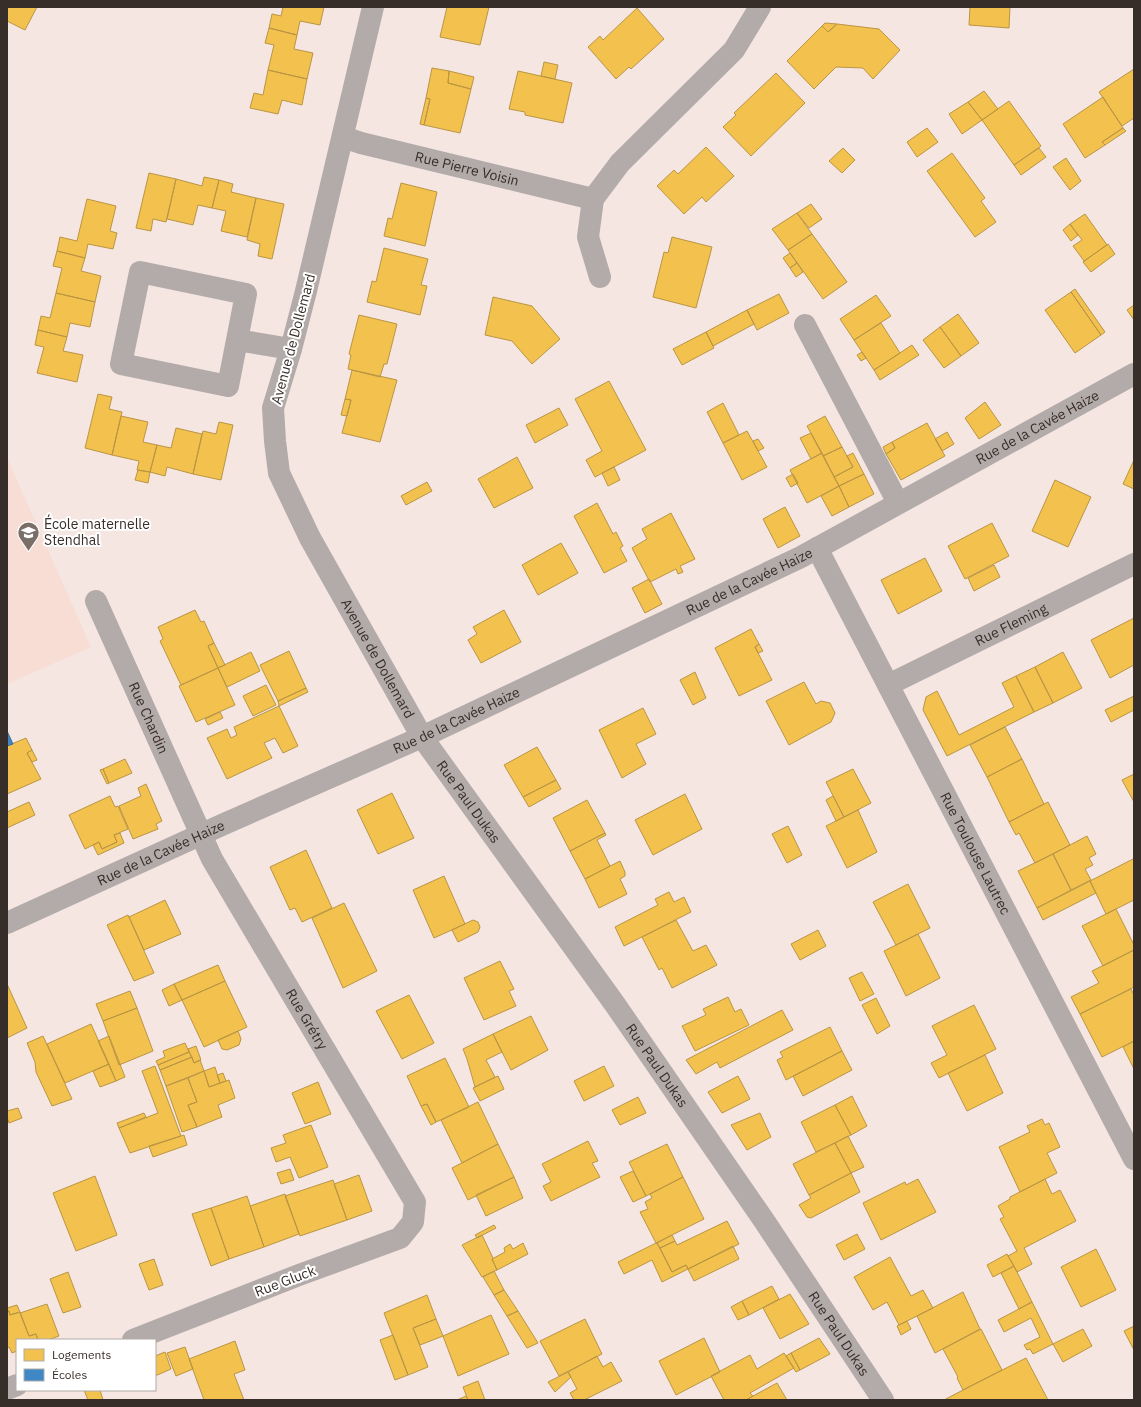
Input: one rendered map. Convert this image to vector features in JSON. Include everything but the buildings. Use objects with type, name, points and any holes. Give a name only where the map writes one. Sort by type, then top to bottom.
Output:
[{"type":"street","name":"Avenue de Dollemard","points":[[373,7],[308,284],[291,349],[273,408],[275,441],[279,473],[310,538],[422,737]]},
{"type":"street","points":[[600,277],[588,237],[593,199],[620,162],[734,50],[760,7]]},
{"type":"street","name":"Rue Pierre Voisin","points":[[342,137],[361,143],[593,199]]},
{"type":"street","points":[[140,272],[246,294],[237,340],[228,386],[121,364],[140,272]]},
{"type":"street","points":[[805,325],[898,503]]},
{"type":"street","points":[[237,340],[291,349]]},
{"type":"street","name":"Rue de la Cavée Haize","points":[[7,923],[422,737],[756,578],[817,548],[1134,374]]},
{"type":"street","name":"Rue Toulouse Lautrec","points":[[817,548],[1134,1158]]},
{"type":"street","name":"Rue Fleming","points":[[888,685],[1134,564]]},
{"type":"street","name":"Rue Chardin","points":[[96,601],[201,835]]},
{"type":"street","name":"Rue Paul Dukas","points":[[422,737],[614,1004],[765,1222],[883,1400]]},
{"type":"street","name":"Rue Grétry","points":[[201,835],[212,858],[415,1202]]},
{"type":"street","name":"Rue Gluck","points":[[136,1339],[400,1238],[413,1222],[415,1202]]},
{"type":"shaded area","name":"École maternelle Stendhal","points":[[7,458],[91,647],[7,684]]},
{"type":"place","name":"École maternelle Stendhal","points":[[28,552]]}]
